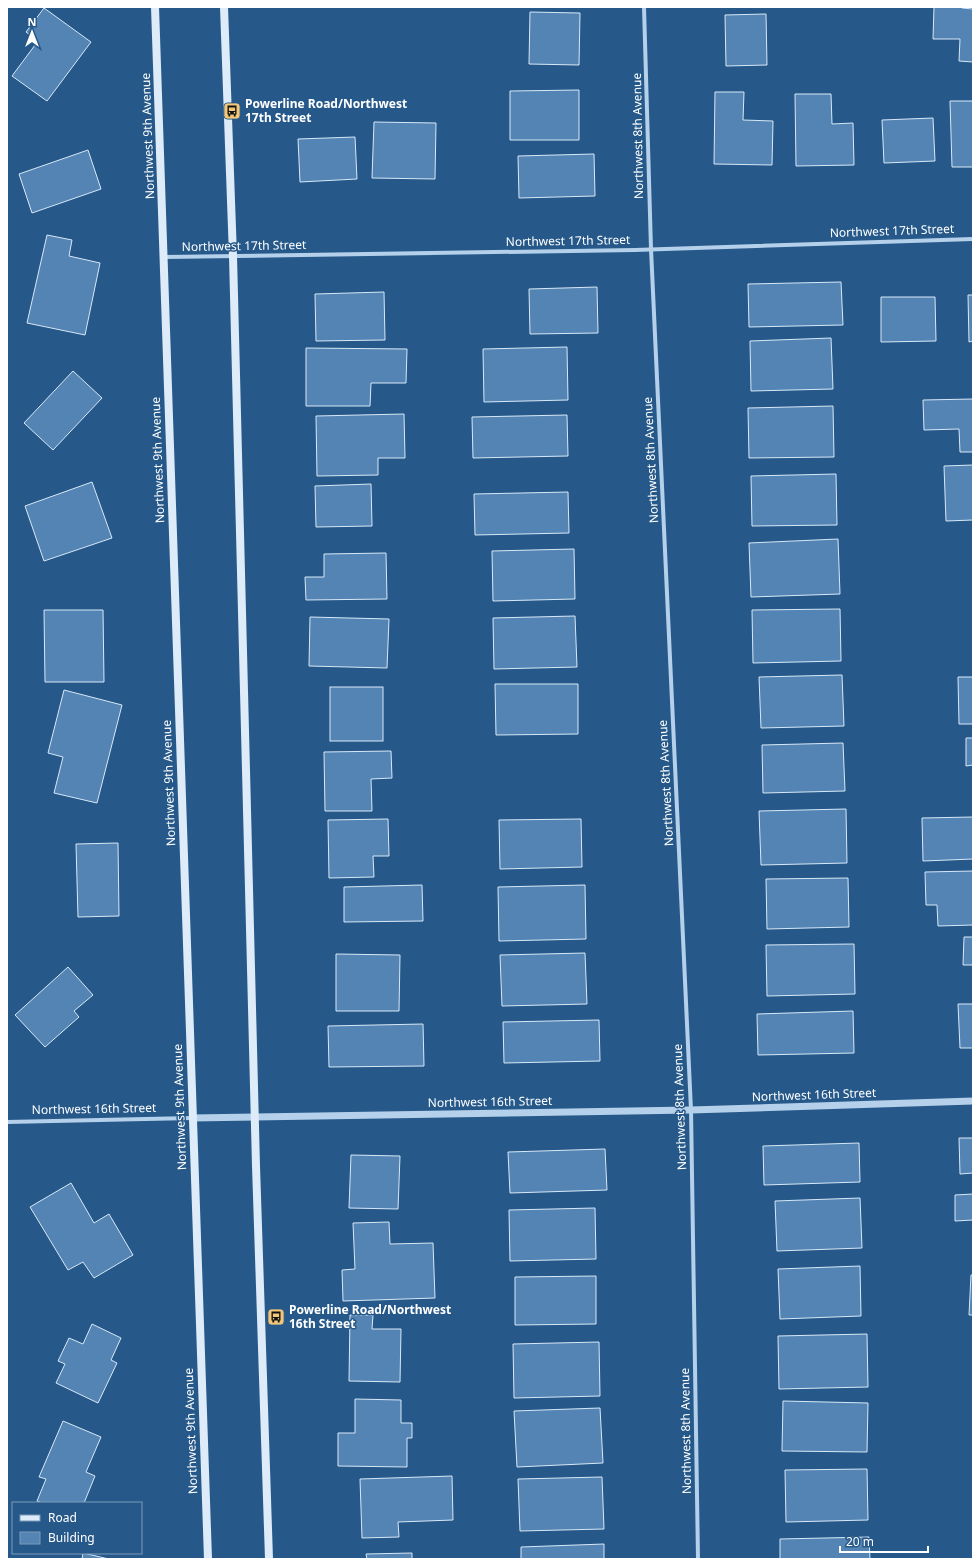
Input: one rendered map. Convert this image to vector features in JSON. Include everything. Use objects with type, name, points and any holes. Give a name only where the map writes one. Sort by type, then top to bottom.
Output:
[{"type":"main road","name":"Northwest 9th Avenue","points":[[156,7],[192,1118],[208,1559]]},
{"type":"main road","points":[[224,7],[233,256],[255,1117],[269,1559]]},
{"type":"street","name":"Northwest 8th Avenue","points":[[644,7],[651,249],[691,1110],[698,1559]]},
{"type":"street","name":"Northwest 17th Street","points":[[164,258],[651,249],[973,239]]},
{"type":"street","name":"Northwest 16th Street","points":[[7,1122],[691,1110],[973,1101]]},
{"type":"building","points":[[934,7],[963,7],[962,8],[973,9],[973,62],[959,61],[960,39],[933,39]]},
{"type":"building","points":[[44,8],[91,42],[47,101],[12,76],[38,41],[26,32]]},
{"type":"building","points":[[530,12],[580,13],[579,65],[529,64]]},
{"type":"building","points":[[766,14],[767,65],[726,66],[725,15]]},
{"type":"building","points":[[579,90],[579,140],[510,140],[510,91]]},
{"type":"building","points":[[715,92],[744,92],[743,120],[773,121],[772,165],[714,164]]},
{"type":"building","points":[[795,94],[831,94],[832,124],[853,123],[854,165],[796,166]]},
{"type":"building","points":[[950,101],[973,101],[973,167],[952,167]]},
{"type":"building","points":[[933,118],[935,161],[884,163],[882,120]]},
{"type":"building","points":[[374,122],[436,123],[435,179],[372,178]]},
{"type":"building","points":[[355,137],[357,179],[300,182],[298,139]]},
{"type":"building","points":[[88,150],[101,189],[32,213],[19,174]]},
{"type":"building","points":[[594,154],[595,196],[519,198],[518,156]]},
{"type":"building","points":[[47,235],[72,240],[69,256],[100,263],[85,335],[27,323]]},
{"type":"building","points":[[841,282],[843,325],[749,327],[748,284]]},
{"type":"building","points":[[597,287],[598,333],[530,334],[529,289]]},
{"type":"building","points":[[384,292],[385,340],[316,341],[315,294]]},
{"type":"building","points":[[968,295],[973,295],[973,341],[969,342]]},
{"type":"building","points":[[881,297],[935,297],[936,341],[881,342]]},
{"type":"building","points":[[831,338],[833,389],[751,391],[750,341]]},
{"type":"building","points":[[567,347],[568,400],[484,402],[483,349]]},
{"type":"building","points":[[306,348],[407,349],[406,383],[371,383],[370,406],[306,406]]},
{"type":"building","points":[[73,371],[102,398],[53,450],[24,423]]},
{"type":"building","points":[[973,399],[973,452],[960,452],[959,429],[924,430],[923,400]]},
{"type":"building","points":[[833,406],[834,457],[749,458],[748,408]]},
{"type":"building","points":[[404,414],[405,458],[378,458],[378,475],[317,476],[316,416]]},
{"type":"building","points":[[567,415],[568,456],[473,458],[472,417]]},
{"type":"building","points":[[973,465],[973,520],[946,521],[944,466]]},
{"type":"building","points":[[836,474],[837,525],[752,526],[751,476]]},
{"type":"building","points":[[92,482],[112,538],[44,561],[25,506]]},
{"type":"building","points":[[371,484],[372,526],[316,527],[315,486]]},
{"type":"building","points":[[568,492],[569,533],[475,535],[474,494]]},
{"type":"building","points":[[838,539],[840,594],[751,597],[749,543]]},
{"type":"building","points":[[574,549],[575,599],[493,601],[492,551]]},
{"type":"building","points":[[386,553],[387,599],[306,600],[305,577],[324,577],[324,554]]},
{"type":"building","points":[[840,609],[841,661],[753,663],[752,610]]},
{"type":"building","points":[[44,610],[103,610],[104,682],[45,682]]},
{"type":"building","points":[[575,616],[577,667],[494,669],[493,618]]},
{"type":"building","points":[[310,617],[389,619],[387,668],[309,666]]},
{"type":"building","points":[[842,675],[844,726],[761,728],[759,677]]},
{"type":"building","points":[[958,677],[973,677],[973,724],[959,724]]},
{"type":"building","points":[[495,684],[578,684],[578,734],[496,735]]},
{"type":"building","points":[[330,687],[383,687],[383,741],[330,741]]},
{"type":"building","points":[[64,690],[122,705],[97,803],[54,793],[63,757],[48,753]]},
{"type":"building","points":[[966,738],[973,738],[973,765],[966,766]]},
{"type":"building","points":[[843,743],[845,791],[763,793],[762,745]]},
{"type":"building","points":[[391,751],[392,778],[371,779],[372,811],[325,811],[324,752]]},
{"type":"building","points":[[846,809],[847,863],[761,865],[759,811]]},
{"type":"building","points":[[973,817],[973,859],[923,861],[922,818]]},
{"type":"building","points":[[388,819],[389,856],[373,856],[374,877],[329,878],[328,820]]},
{"type":"building","points":[[581,819],[582,867],[500,869],[499,820]]},
{"type":"building","points":[[118,843],[119,916],[78,917],[76,844]]},
{"type":"building","points":[[973,871],[973,925],[938,926],[937,905],[926,905],[925,872]]},
{"type":"building","points":[[848,878],[849,927],[767,929],[766,879]]},
{"type":"building","points":[[422,885],[423,921],[344,922],[344,887]]},
{"type":"building","points":[[585,885],[586,939],[499,941],[498,887]]},
{"type":"building","points":[[964,937],[973,937],[973,965],[963,965]]},
{"type":"building","points":[[854,944],[855,994],[767,996],[766,945]]},
{"type":"building","points":[[585,953],[587,1004],[502,1006],[500,955]]},
{"type":"building","points":[[336,954],[400,955],[399,1011],[336,1011]]},
{"type":"building","points":[[68,967],[93,995],[74,1011],[79,1017],[45,1047],[15,1015]]},
{"type":"building","points":[[958,1004],[973,1004],[973,1048],[960,1048]]},
{"type":"building","points":[[853,1011],[854,1053],[758,1055],[757,1014]]},
{"type":"building","points":[[599,1020],[600,1061],[504,1063],[503,1022]]},
{"type":"building","points":[[423,1024],[424,1066],[329,1067],[328,1026]]},
{"type":"building","points":[[959,1138],[973,1138],[973,1173],[960,1174]]},
{"type":"building","points":[[859,1143],[860,1182],[764,1185],[763,1146]]},
{"type":"building","points":[[605,1149],[607,1190],[510,1193],[508,1152]]},
{"type":"building","points":[[351,1155],[400,1156],[398,1209],[349,1208]]},
{"type":"building","points":[[71,1183],[94,1223],[109,1214],[133,1255],[94,1278],[83,1262],[68,1270],[30,1207]]},
{"type":"building","points":[[973,1194],[973,1220],[955,1221],[955,1195]]},
{"type":"building","points":[[860,1198],[862,1248],[777,1251],[775,1201]]},
{"type":"building","points":[[595,1208],[596,1259],[510,1261],[509,1210]]},
{"type":"building","points":[[389,1222],[390,1244],[433,1243],[435,1298],[343,1301],[342,1270],[355,1269],[353,1223]]},
{"type":"building","points":[[860,1266],[861,1316],[780,1319],[778,1269]]},
{"type":"building","points":[[971,1275],[973,1275],[973,1315],[969,1315]]},
{"type":"building","points":[[596,1276],[596,1324],[515,1325],[515,1277]]},
{"type":"building","points":[[350,1315],[373,1315],[372,1329],[401,1329],[400,1382],[349,1381]]},
{"type":"building","points":[[92,1324],[121,1338],[111,1360],[117,1363],[98,1403],[56,1383],[65,1364],[58,1361],[69,1338],[83,1344]]},
{"type":"building","points":[[867,1334],[868,1387],[779,1389],[778,1336]]},
{"type":"building","points":[[599,1342],[600,1396],[514,1398],[513,1344]]},
{"type":"building","points":[[355,1399],[401,1400],[401,1423],[412,1423],[412,1438],[407,1438],[407,1467],[338,1466],[338,1433],[355,1433]]},
{"type":"building","points":[[783,1401],[868,1403],[867,1452],[782,1451]]},
{"type":"building","points":[[600,1408],[603,1463],[517,1467],[514,1411]]},
{"type":"building","points":[[63,1421],[101,1437],[86,1472],[95,1476],[84,1502],[37,1501],[46,1479],[39,1477]]},
{"type":"building","points":[[867,1469],[868,1520],[786,1522],[785,1470]]},
{"type":"building","points":[[452,1476],[453,1520],[398,1522],[399,1537],[362,1538],[360,1479]]},
{"type":"building","points":[[602,1477],[604,1529],[520,1531],[518,1479]]},
{"type":"building","points":[[869,1537],[870,1559],[780,1559],[780,1539]]},
{"type":"building","points":[[604,1544],[604,1559],[521,1559],[521,1547]]},
{"type":"building","points":[[412,1553],[412,1559],[367,1559],[366,1554]]},
{"type":"building","points":[[83,1554],[87,1554],[109,1559],[82,1559]]},
{"type":"place","name":"Powerline Road/Northwest 17th Street","points":[[232,111]]},
{"type":"place","name":"Powerline Road/Northwest 16th Street","points":[[276,1317]]}]
